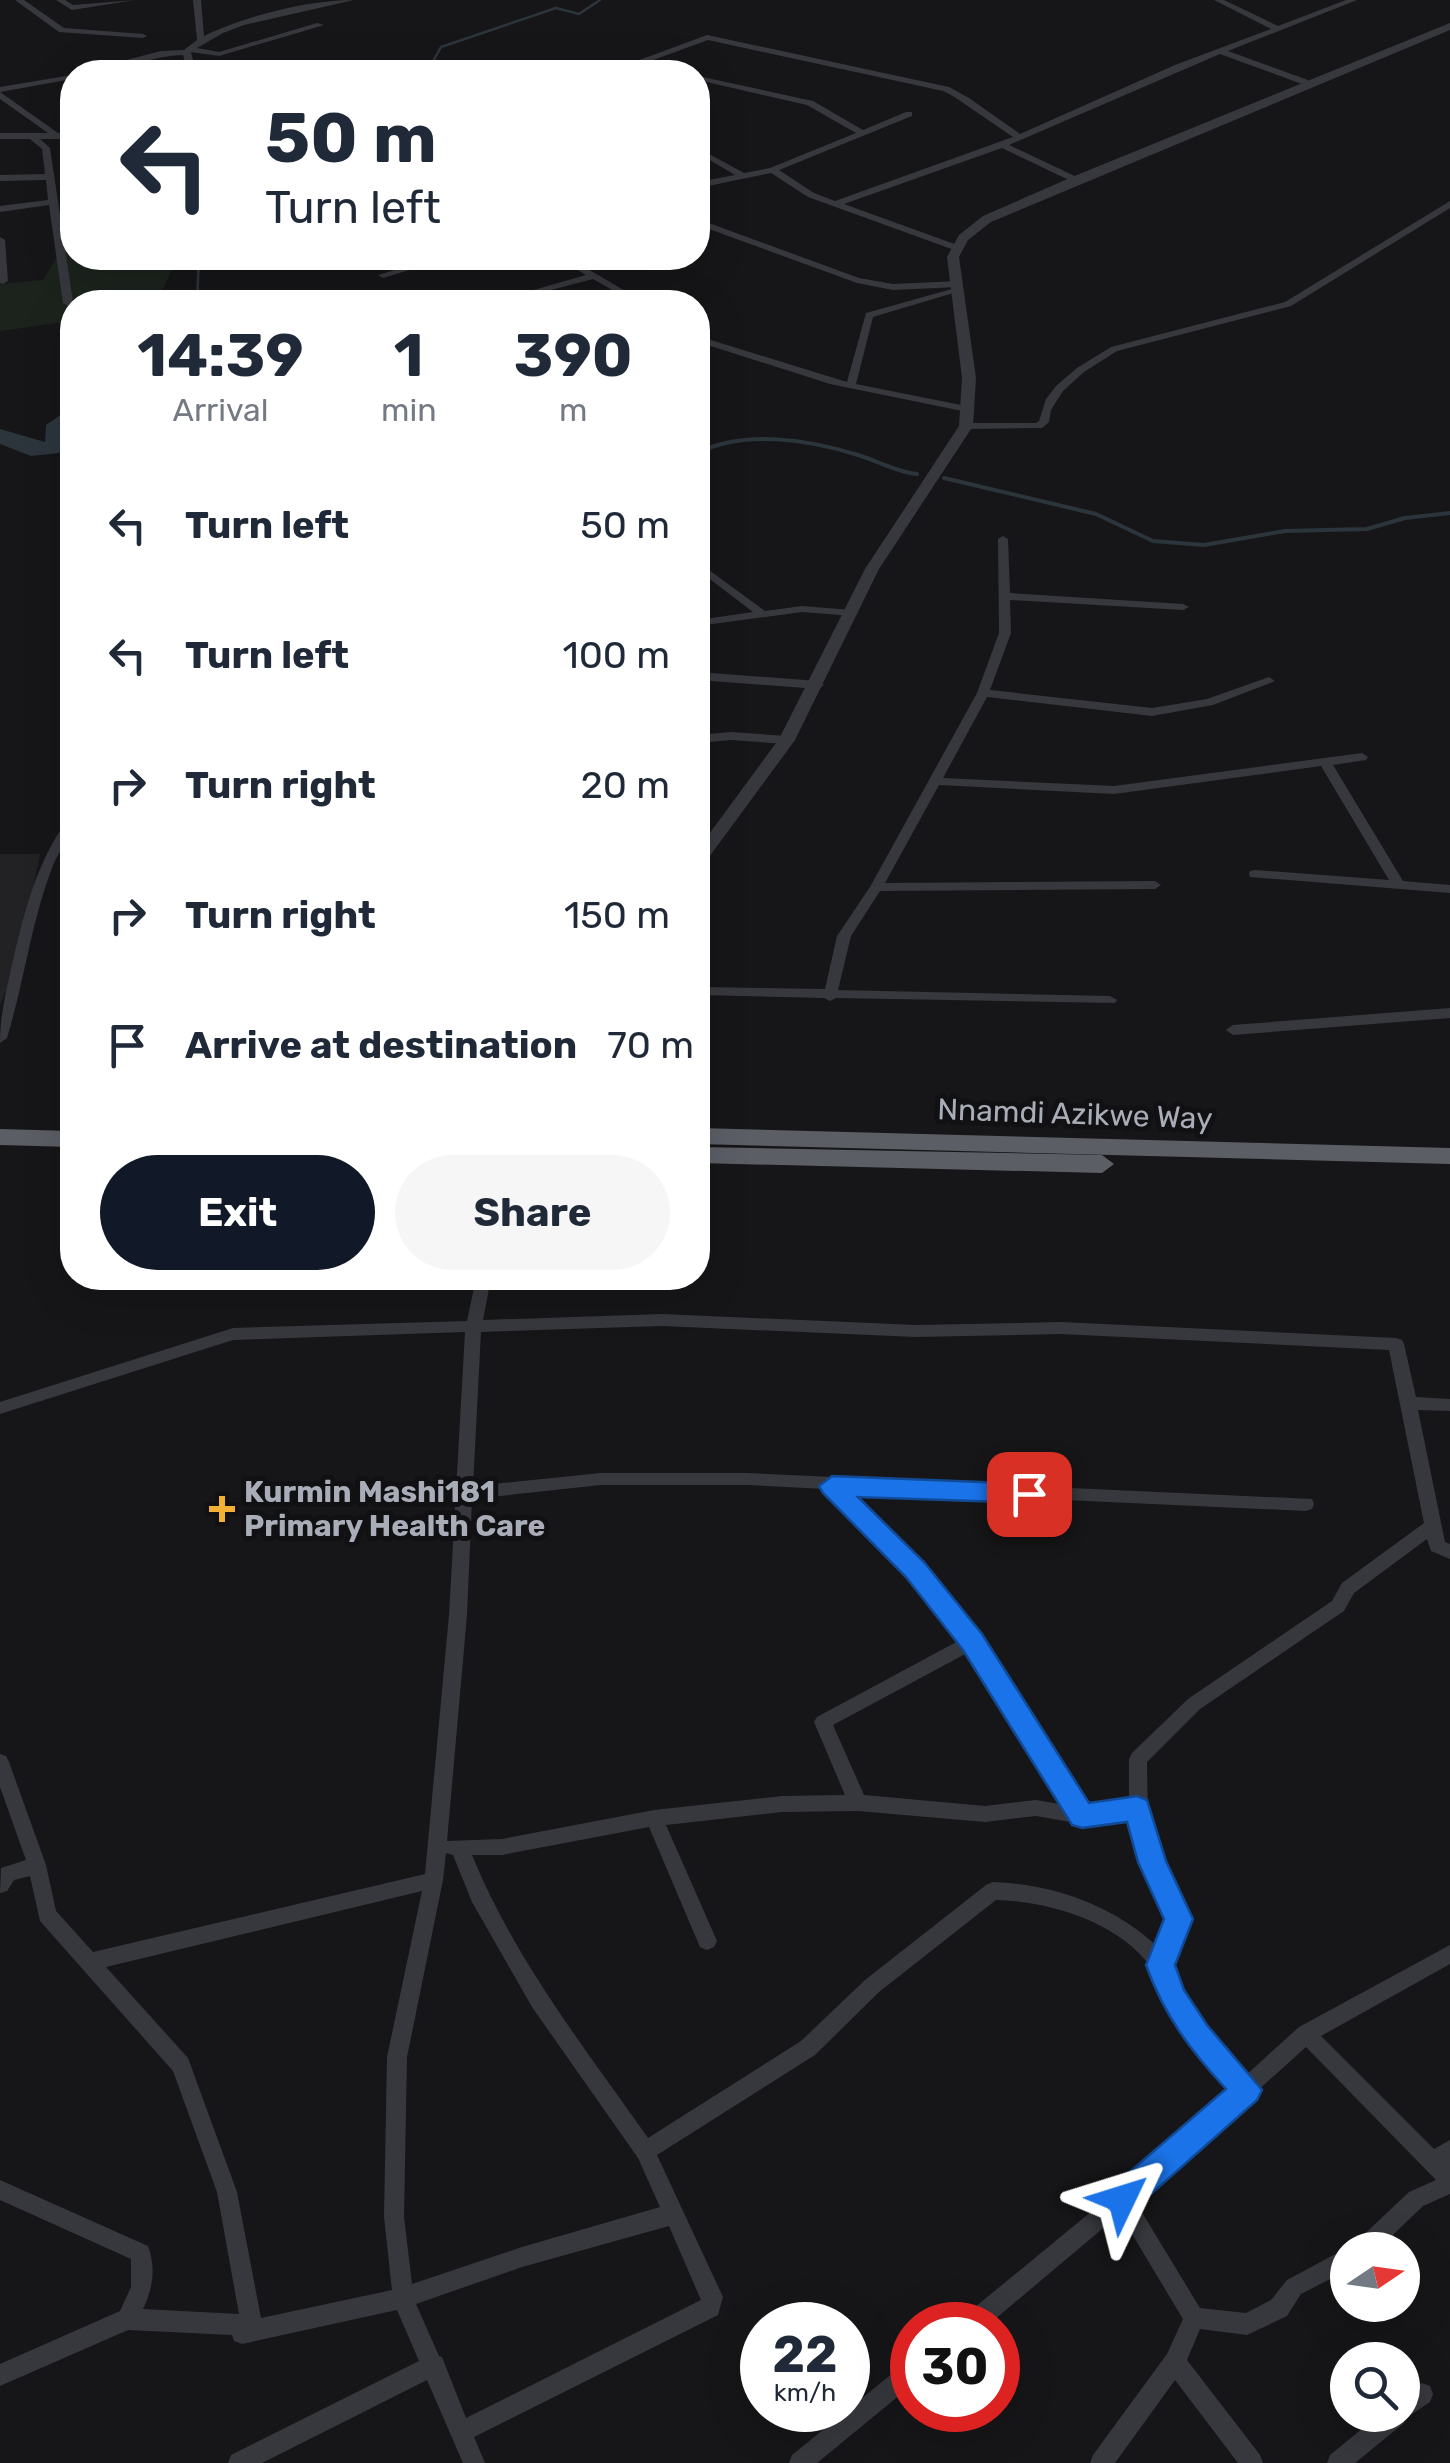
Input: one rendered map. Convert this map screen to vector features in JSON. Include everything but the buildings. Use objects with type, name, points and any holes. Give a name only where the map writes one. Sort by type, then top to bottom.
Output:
[{"type":"highway","points":[[0,1121],[60,1122]]},
{"type":"highway","name":"Nnamdi Azikwe Way","points":[[710,1136],[1450,1156]]},
{"type":"highway","points":[[0,1137],[60,1139]]},
{"type":"highway","name":"Nnamdi Azikwe Way","points":[[710,1155],[1450,1172]]},
{"type":"street","points":[[19,0],[62,30],[143,36]]},
{"type":"street","points":[[60,0],[72,8],[130,0]]},
{"type":"street","points":[[197,0],[200,39]]},
{"type":"street","points":[[187,50],[200,39],[274,16],[350,0]]},
{"type":"street","points":[[1218,0],[1278,29]]},
{"type":"street","points":[[836,204],[1002,146],[1221,50],[1353,0]]},
{"type":"street","points":[[130,60],[187,50],[219,54],[320,25]]},
{"type":"street","points":[[710,844],[787,740],[818,686],[872,569],[966,426],[969,378],[953,257],[957,248],[987,218],[1305,82],[1450,26]]},
{"type":"street","points":[[647,60],[708,37],[946,89],[975,103],[998,126],[1020,138]]},
{"type":"street","points":[[187,50],[189,60]]},
{"type":"street","points":[[1221,50],[1305,82]]},
{"type":"street","points":[[0,93],[60,79]]},
{"type":"street","points":[[710,81],[810,103],[863,133]]},
{"type":"street","points":[[0,93],[54,134]]},
{"type":"street","points":[[710,183],[772,170],[909,114]]},
{"type":"street","points":[[31,135],[46,148],[60,249]]},
{"type":"street","points":[[0,136],[60,135]]},
{"type":"street","points":[[1002,146],[1076,180]]},
{"type":"street","points":[[710,157],[743,176]]},
{"type":"street","points":[[772,170],[786,184],[957,248]]},
{"type":"street","points":[[0,178],[50,177]]},
{"type":"street","points":[[0,208],[53,202]]},
{"type":"street","points":[[966,426],[1038,426],[1044,422],[1049,399],[1094,360],[1114,349],[1288,304],[1450,204]]},
{"type":"street","points":[[710,226],[857,280],[893,286],[958,287]]},
{"type":"street","points":[[0,240],[3,282]]},
{"type":"street","points":[[383,275],[401,270]]},
{"type":"street","points":[[583,270],[618,290]]},
{"type":"street","points":[[541,290],[593,276]]},
{"type":"street","points":[[851,385],[870,315],[958,287]]},
{"type":"street","points":[[710,343],[851,385],[967,410]]},
{"type":"street","points":[[830,997],[844,936],[937,781],[983,692],[1005,633],[1003,540]]},
{"type":"street","points":[[710,576],[762,614]]},
{"type":"street","points":[[1007,596],[1182,607]]},
{"type":"street","points":[[710,621],[802,609],[852,613]]},
{"type":"street","points":[[710,677],[818,686]]},
{"type":"street","points":[[983,692],[1152,712],[1209,702],[1269,681]]},
{"type":"street","points":[[710,740],[787,740]]},
{"type":"street","points":[[937,781],[1114,790],[1362,757]]},
{"type":"street","points":[[1325,762],[1398,886]]},
{"type":"street","points":[[0,1038],[15,996],[48,856],[60,839]]},
{"type":"street","points":[[1255,874],[1450,889]]},
{"type":"street","points":[[876,886],[1155,885]]},
{"type":"street","points":[[710,992],[1110,1000]]},
{"type":"street","points":[[1233,1030],[1450,1014]]},
{"type":"street","points":[[474,2463],[403,2298],[394,2218],[397,2057],[438,1847],[466,1493],[474,1328],[481,1290]]},
{"type":"street","points":[[0,1408],[233,1334],[662,1320],[916,1331],[1061,1328],[1396,1344],[1437,1546],[1450,1552]]},
{"type":"street","points":[[1409,1402],[1450,1405]]},
{"type":"street","points":[[466,1493],[601,1479],[747,1479],[832,1486],[1306,1504]]},
{"type":"street","points":[[832,1486],[915,1570],[972,1642],[1082,1816]]},
{"type":"street","points":[[1160,1965],[1179,1919],[1152,1862],[1137,1809],[1138,1759],[1194,1704],[1338,1606],[1348,1588],[1432,1525]]},
{"type":"street","points":[[858,1803],[821,1726],[823,1722],[972,1642]]},
{"type":"street","points":[[0,1762],[38,1866],[47,1915],[181,2065],[227,2192],[252,2325],[128,2319],[0,2375]]},
{"type":"street","points":[[438,1847],[502,1846],[654,1818],[782,1804],[858,1803],[985,1814],[1036,1808],[1082,1816],[1137,1809]]},
{"type":"street","points":[[654,1818],[707,1941]]},
{"type":"street","points":[[459,1847],[480,1896],[539,2001],[624,2115],[645,2152],[712,2297],[710,2307],[463,2431]]},
{"type":"street","points":[[3,1875],[38,1866]]},
{"type":"street","points":[[90,1962],[434,1880]]},
{"type":"street","points":[[645,2152],[808,2048],[872,1986],[993,1892],[1018,1890],[1070,1905],[1119,1928],[1160,1965],[1172,1997],[1196,2035],[1247,2090]]},
{"type":"street","points":[[998,2302],[1122,2199],[1306,2034],[1450,1954]]},
{"type":"street","points":[[1306,2034],[1442,2156],[1450,2179]]},
{"type":"street","points":[[1381,2232],[1416,2199],[1450,2184],[1442,2156]]},
{"type":"street","points":[[0,2190],[141,2253],[142,2288],[128,2319]]},
{"type":"street","points":[[1122,2199],[1194,2318]]},
{"type":"street","points":[[128,2319],[250,2334],[310,2315],[321,2317],[403,2298],[522,2257],[673,2214]]},
{"type":"street","points":[[1194,2318],[1247,2324],[1279,2308],[1294,2288],[1330,2268]]},
{"type":"street","points":[[1101,2463],[1174,2362],[1194,2318]]},
{"type":"street","points":[[1174,2362],[1252,2463]]},
{"type":"street","points":[[239,2463],[434,2366]]},
{"type":"street","points":[[800,2463],[890,2390]]},
{"type":"street","points":[[1338,2463],[1375,2432]]},
{"type":"shaded area","points":[[60,252],[60,270],[172,270],[162,290],[60,290],[60,323],[0,331],[0,284],[43,280]]},
{"type":"shaded area","points":[[0,854],[40,854],[18,964],[0,1005]]},
{"type":"waterway","points":[[434,60],[441,47],[556,8],[579,14],[600,0]]},
{"type":"waterway","points":[[198,270],[198,290]]},
{"type":"waterway","points":[[0,436],[31,449],[51,448],[59,441],[54,430],[60,425]]},
{"type":"waterway","points":[[710,448],[756,439],[798,441],[917,474]]},
{"type":"waterway","points":[[944,478],[1096,514],[1153,541],[1204,545],[1285,531],[1367,529],[1405,518],[1450,513]]},
{"type":"place","name":"Kurmin Mashi181 Primary Health Care","points":[[222,1509]]},
{"type":"route","points":[[1029,1494],[832,1486],[915,1570],[972,1642],[1082,1816],[1137,1809],[1139,1828],[1179,1919],[1160,1965],[1172,1997],[1196,2035],[1247,2090],[1122,2199]]}]
